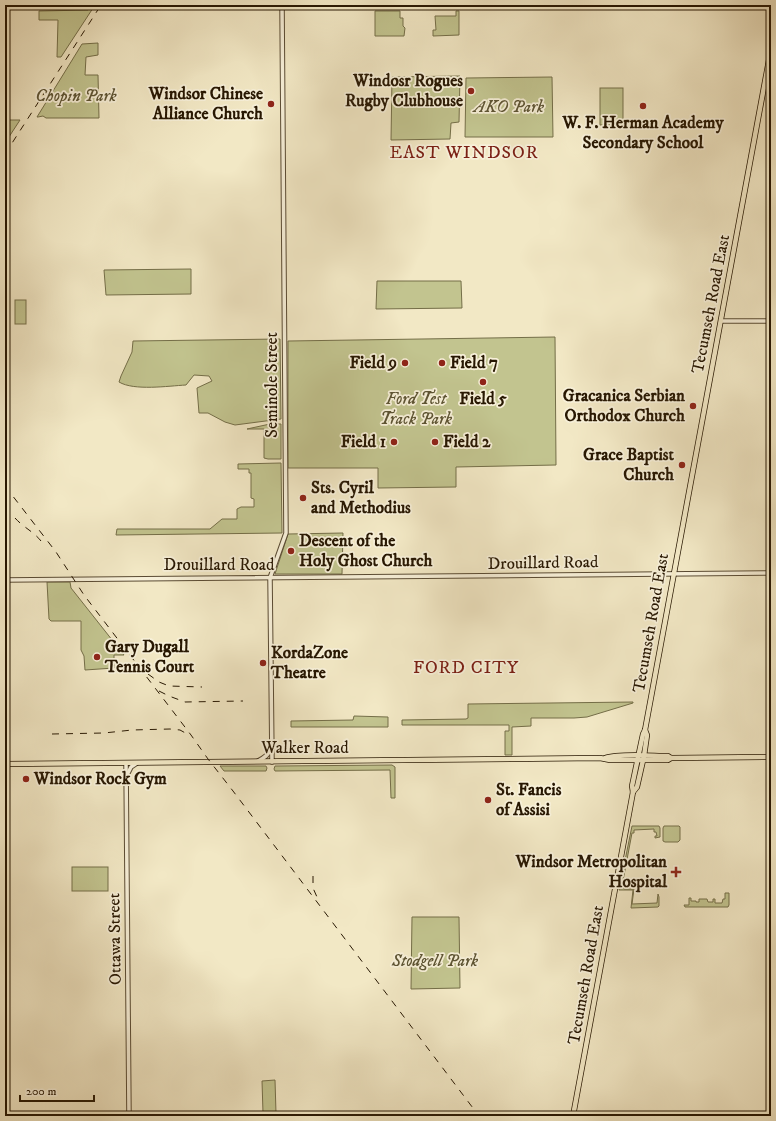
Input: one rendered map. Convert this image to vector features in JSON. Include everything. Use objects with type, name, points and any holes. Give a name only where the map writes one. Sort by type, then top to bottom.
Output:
[{"type":"main road","name":"Tecumseh Road East","points":[[573,1116],[633,792],[632,786],[645,746],[647,734],[646,730],[667,608],[756,137],[771,49]]},
{"type":"main road","name":"Tecumseh Road East","points":[[641,758],[643,734],[646,730]]},
{"type":"main road","points":[[625,760],[635,766],[638,771],[647,762],[654,758],[646,750],[645,746]]},
{"type":"main road","name":"Walker Road","points":[[5,764],[605,758],[610,756],[641,758],[668,756],[671,758],[771,757]]},
{"type":"main road","name":"Walker Road","points":[[605,758],[610,760],[625,760],[641,758]]},
{"type":"street","name":"Seminole Street","points":[[272,762],[270,578],[286,533],[282,5]]},
{"type":"street","points":[[721,321],[771,321]]},
{"type":"street","name":"Drouillard Road","points":[[5,580],[771,573]]},
{"type":"street","points":[[255,762],[264,758],[270,752],[271,746]]},
{"type":"street","points":[[126,778],[131,767],[139,762]]},
{"type":"street","name":"Ottawa Street","points":[[126,763],[129,1116]]},
{"type":"green space","points":[[88,5],[95,5],[61,57],[57,57],[58,20],[39,20],[39,11],[88,10]]},
{"type":"green space","points":[[375,11],[400,11],[400,18],[403,18],[403,26],[405,28],[404,36],[375,36]]},
{"type":"green space","points":[[456,11],[459,11],[459,35],[433,36],[433,30],[436,30],[435,16],[456,16]]},
{"type":"green space","name":"Chopin Park","points":[[98,43],[98,55],[86,57],[85,75],[98,75],[99,118],[37,117],[82,44]]},
{"type":"green space","name":"AKO Park","points":[[460,76],[459,122],[451,123],[450,139],[391,140],[392,77]]},
{"type":"green space","name":"AKO Park","points":[[552,77],[553,137],[465,137],[466,78]]},
{"type":"green space","points":[[600,88],[623,88],[623,125],[600,125]]},
{"type":"green space","points":[[5,120],[20,120],[5,143]]},
{"type":"green space","points":[[191,269],[191,294],[106,295],[104,270]]},
{"type":"green space","points":[[377,281],[461,281],[462,308],[376,309]]},
{"type":"green space","points":[[15,300],[26,300],[26,324],[15,324]]},
{"type":"green space","name":"Ford Test Track Park","points":[[555,337],[556,465],[456,467],[456,487],[378,488],[378,468],[288,468],[288,341]]},
{"type":"green space","points":[[280,339],[281,419],[235,425],[225,422],[208,413],[199,413],[197,388],[212,381],[209,376],[194,375],[186,385],[161,387],[133,386],[125,385],[119,382],[132,352],[133,341]]},
{"type":"green space","points":[[270,424],[281,424],[281,459],[264,458],[264,429],[247,429]]},
{"type":"green space","points":[[281,463],[282,533],[116,535],[117,529],[210,529],[222,519],[237,519],[237,509],[241,507],[254,507],[254,499],[251,498],[251,473],[249,473],[249,469],[238,469],[238,464]]},
{"type":"green space","points":[[343,533],[342,574],[275,574],[288,534]]},
{"type":"green space","points":[[47,582],[70,582],[71,588],[124,655],[114,655],[114,668],[85,670],[84,656],[81,650],[81,621],[51,621],[49,619]]},
{"type":"green space","points":[[633,702],[587,717],[531,718],[531,726],[512,727],[512,755],[505,755],[505,731],[509,731],[509,725],[402,725],[402,720],[466,719],[468,718],[468,704]]},
{"type":"green space","points":[[354,716],[388,717],[388,727],[291,727],[291,721],[353,720]]},
{"type":"green space","points":[[392,765],[395,767],[395,798],[391,798],[390,770],[275,771],[274,769],[275,766]]},
{"type":"green space","points":[[220,766],[266,766],[267,768],[266,771],[224,771]]},
{"type":"green space","points":[[632,826],[659,826],[660,837],[655,838],[655,836],[657,836],[654,829],[634,830],[634,833],[632,833],[622,886],[624,886],[624,889],[634,889],[632,904],[657,903],[658,894],[658,907],[631,908],[633,890],[619,890]]},
{"type":"green space","points":[[664,826],[680,827],[680,840],[678,842],[663,841]]},
{"type":"green space","points":[[72,867],[108,867],[108,891],[72,891]]},
{"type":"green space","points":[[725,893],[729,893],[728,907],[685,907],[684,905],[689,905],[689,898],[691,898],[691,901],[696,902],[699,902],[699,899],[707,899],[708,902],[713,902],[713,899],[715,899],[715,903],[722,903],[723,899],[725,899]]},
{"type":"green space","name":"Stodgell Park","points":[[412,917],[459,917],[460,988],[411,989]]},
{"type":"green space","points":[[275,1080],[276,1113],[263,1113],[262,1081]]},
{"type":"railway","points":[[5,154],[101,5]]},
{"type":"railway","points":[[5,486],[56,552],[84,595],[479,1116]]},
{"type":"railway","points":[[15,518],[41,541]]},
{"type":"railway","points":[[148,674],[159,682],[169,686],[202,687]]},
{"type":"railway","points":[[159,691],[185,702],[243,701]]},
{"type":"railway","points":[[52,734],[104,733],[132,730],[170,729],[180,730],[189,735]]},
{"type":"railway","points":[[313,876],[313,888],[317,897]]},
{"type":"place","name":"Windosr Rogues Rugby Clubhouse","points":[[471,91]]},
{"type":"place","name":"Windsor Chinese Alliance Church","points":[[271,104]]},
{"type":"place","name":"W. F. Herman Academy Secondary School","points":[[643,106]]},
{"type":"place","name":"Field 9","points":[[405,363]]},
{"type":"place","name":"Field 7","points":[[442,363]]},
{"type":"place","name":"Field 5","points":[[483,382]]},
{"type":"place","name":"Gracanica Serbian Orthodox Church","points":[[693,406]]},
{"type":"place","name":"Field 1","points":[[394,442]]},
{"type":"place","name":"Field 2","points":[[435,442]]},
{"type":"place","name":"Grace Baptist Church","points":[[682,465]]},
{"type":"place","name":"Sts. Cyril and Methodius","points":[[303,498]]},
{"type":"place","name":"Descent of the Holy Ghost Church","points":[[291,551]]},
{"type":"place","name":"Gary Dugall Tennis Court","points":[[97,657]]},
{"type":"place","name":"KordaZone Theatre","points":[[263,663]]},
{"type":"place","name":"Windsor Rock Gym","points":[[26,779]]},
{"type":"place","name":"St. Fancis of Assisi","points":[[488,800]]},
{"type":"place","name":"Windsor Metropolitan Hospital","points":[[676,872]]},
{"type":"district","name":"EAST WINDSOR","points":[[464,153]]},
{"type":"district","name":"FORD CITY","points":[[466,668]]}]
